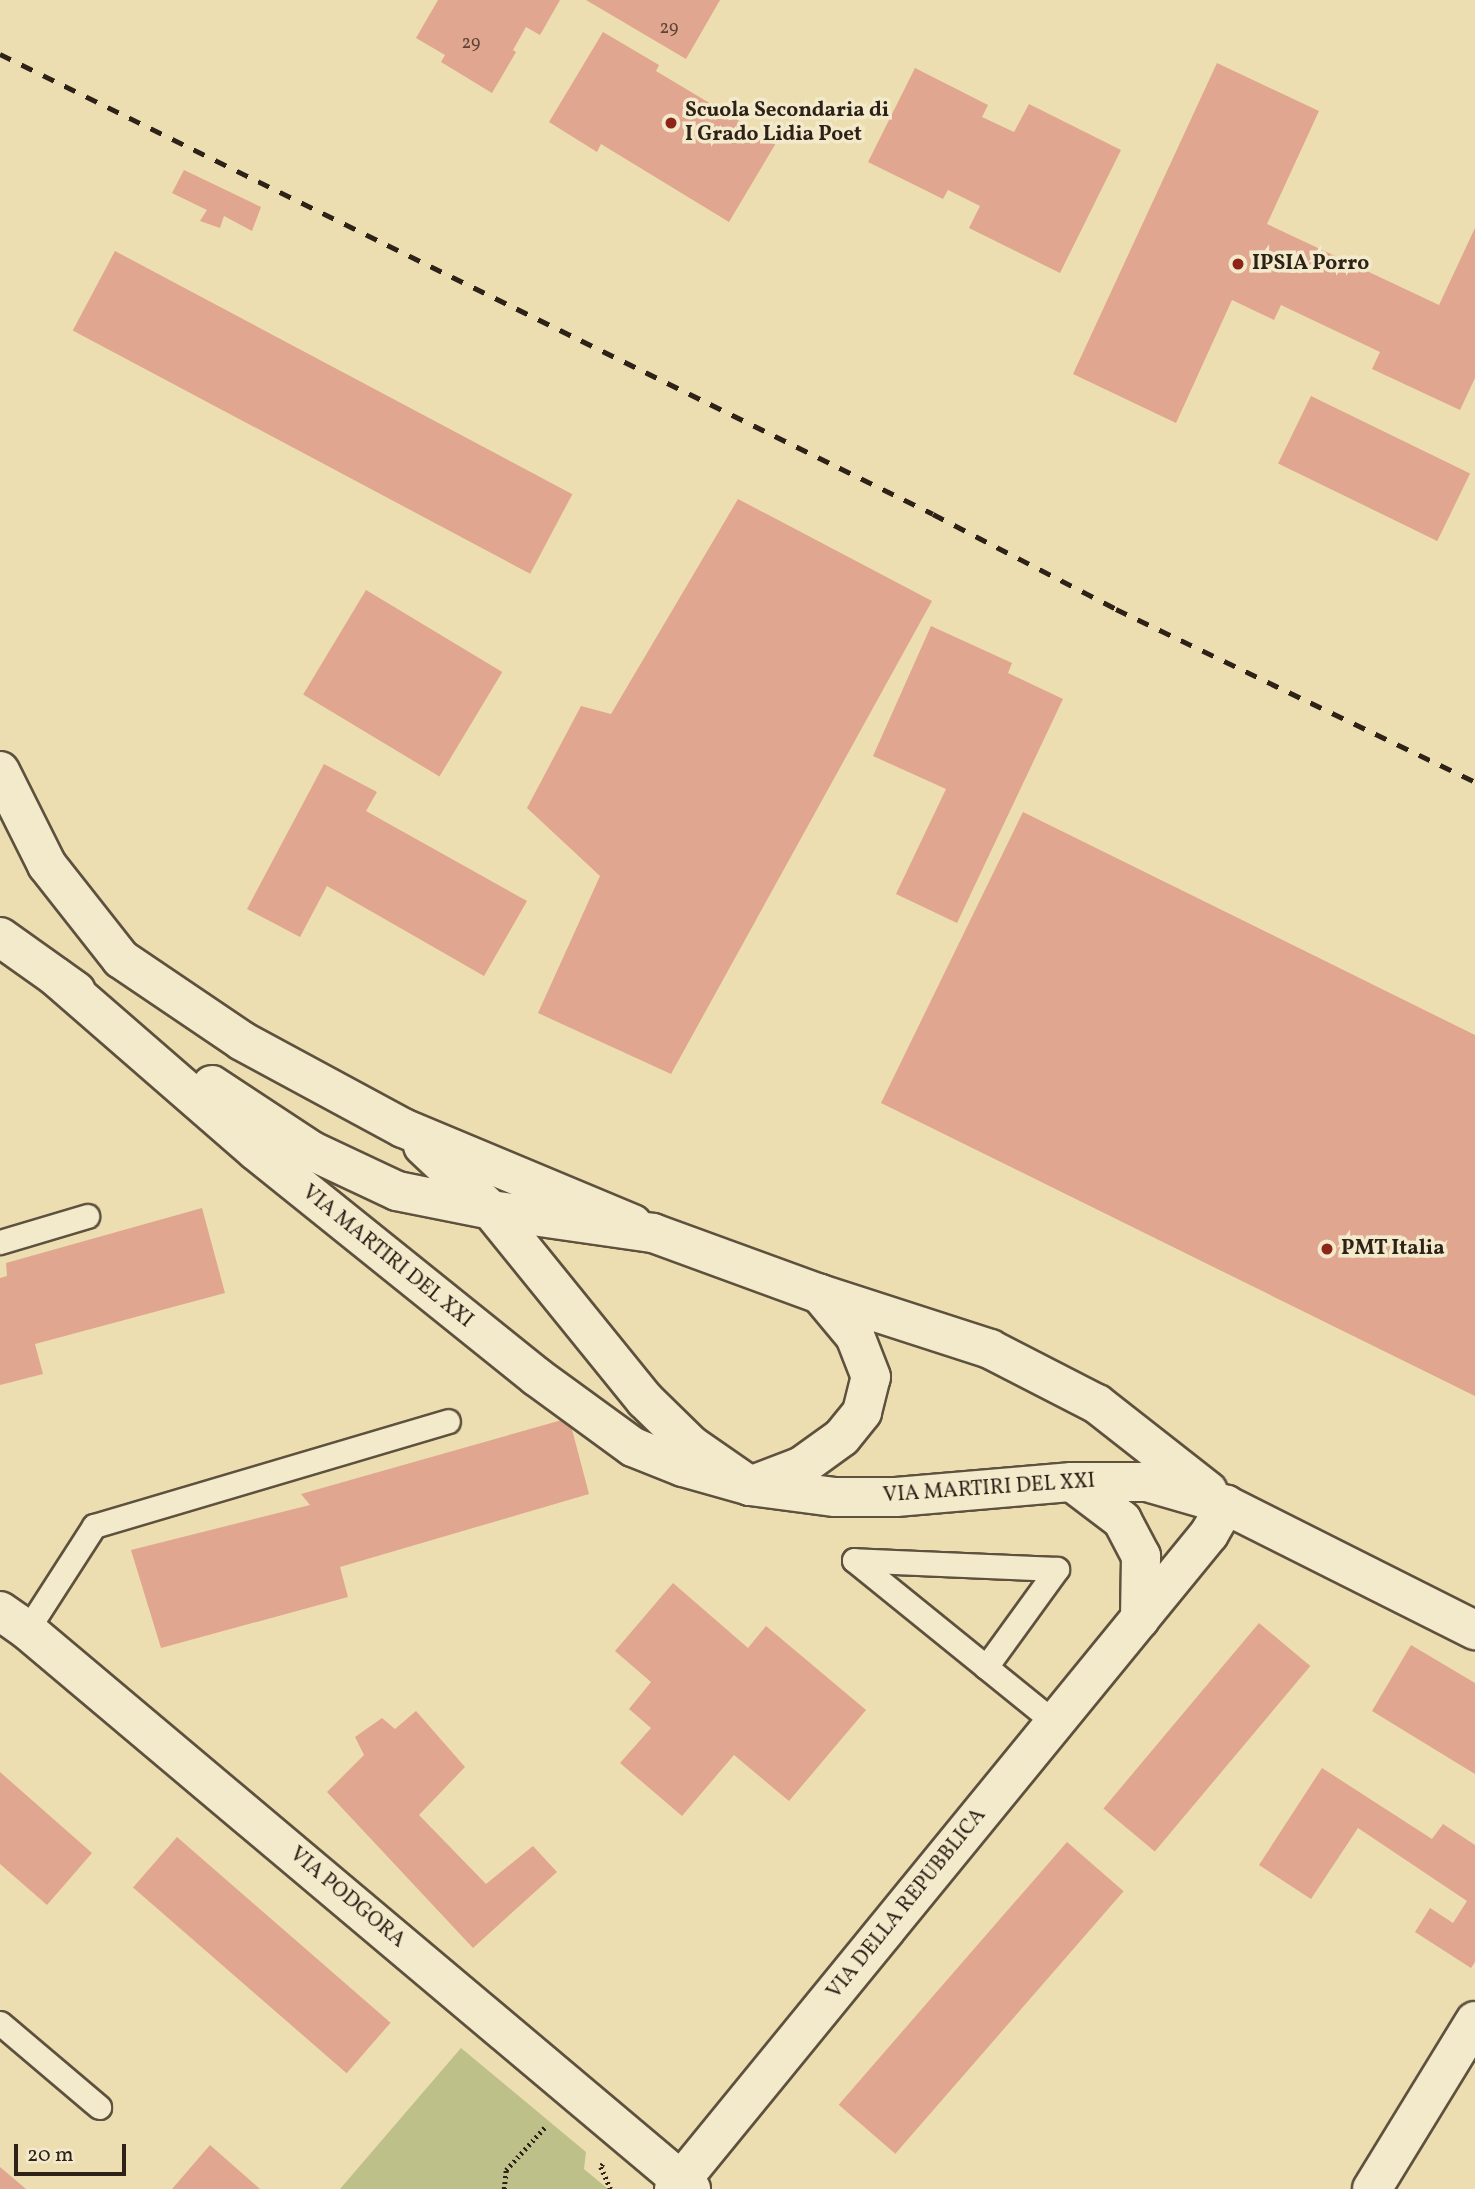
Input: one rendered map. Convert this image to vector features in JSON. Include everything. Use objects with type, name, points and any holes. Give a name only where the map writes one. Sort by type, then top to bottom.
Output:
[{"type":"street","points":[[0,771],[47,865],[121,960],[242,1041],[403,1128]]},
{"type":"street","name":"VIA MARTIRI DEL XXI","points":[[0,937],[246,1109],[312,1151],[397,1191],[491,1210],[653,1233]]},
{"type":"street","name":"VIA MARTIRI DEL XXI","points":[[56,977],[256,1151],[547,1385],[633,1447],[683,1468],[750,1486],[793,1494],[884,1497],[1072,1482],[1147,1482],[1226,1505],[1475,1630]]},
{"type":"street","name":"VIA MARTIRI DEL XXI","points":[[403,1128],[491,1210],[645,1400],[691,1445],[750,1486]]},
{"type":"street","name":"VIA MARTIRI DEL XXI","points":[[403,1128],[653,1233],[820,1294],[990,1349],[1097,1404],[1226,1505]]},
{"type":"street","points":[[750,1486],[802,1466],[842,1437],[862,1412],[871,1377],[855,1336],[820,1294]]},
{"type":"street","points":[[1072,1482],[1122,1520],[1141,1556],[1140,1619]]},
{"type":"street","name":"VIA DELLA REPUBBLICA","points":[[682,2186],[1054,1722],[1209,1534],[1226,1505]]},
{"type":"street","name":"VIA PODGORA","points":[[13,1621],[682,2186]]},
{"type":"street","points":[[1381,2186],[1475,2021]]},
{"type":"lane","points":[[0,1242],[88,1216]]},
{"type":"lane","points":[[13,1621],[94,1526],[448,1421]]},
{"type":"lane","points":[[986,1667],[1057,1569],[854,1560],[945,1634],[1054,1722]]},
{"type":"lane","points":[[0,2023],[99,2106]]},
{"type":"path","points":[[503,2189],[506,2170],[545,2127]]},
{"type":"green space","points":[[461,2048],[586,2152],[584,2169],[608,2189],[340,2189]]},
{"type":"building","points":[[438,0],[560,0],[540,35],[526,27],[513,50],[516,52],[492,93],[441,62],[445,55],[416,38]]},
{"type":"building","points":[[586,0],[720,0],[686,59]]},
{"type":"building","points":[[603,32],[659,65],[656,71],[776,143],[729,222],[601,144],[597,152],[549,122]]},
{"type":"building","name":"IPSIA Porro","points":[[1217,63],[1319,111],[1267,224],[1439,305],[1475,228],[1475,378],[1460,410],[1372,369],[1380,352],[1281,305],[1274,320],[1232,300],[1176,423],[1073,374]]},
{"type":"building","points":[[915,68],[988,105],[982,117],[1014,132],[1029,104],[1121,150],[1060,273],[969,228],[980,206],[948,190],[943,199],[868,162]]},
{"type":"building","points":[[184,170],[261,207],[252,231],[224,216],[220,228],[200,221],[207,210],[172,193]]},
{"type":"building","points":[[115,251],[572,494],[530,574],[73,330]]},
{"type":"building","points":[[1311,396],[1470,474],[1437,541],[1278,463]]},
{"type":"building","points":[[738,499],[932,601],[671,1074],[538,1013],[600,876],[527,808],[581,706],[611,714]]},
{"type":"building","points":[[366,590],[502,672],[439,776],[303,695]]},
{"type":"building","points":[[931,626],[1012,663],[1008,673],[1063,699],[957,923],[896,894],[946,789],[873,756]]},
{"type":"building","points":[[324,764],[377,792],[366,811],[527,901],[484,976],[327,886],[300,937],[247,909]]},
{"type":"building","name":"PMT Italia","points":[[1023,812],[1475,1035],[1475,1396],[881,1103]]},
{"type":"building","points":[[202,1208],[225,1293],[35,1344],[43,1374],[0,1385],[0,1278],[7,1276],[6,1263]]},
{"type":"building","points":[[569,1418],[589,1494],[340,1567],[348,1597],[161,1648],[131,1550],[310,1505],[301,1494]]},
{"type":"building","points":[[673,1583],[748,1648],[766,1626],[866,1710],[789,1801],[734,1755],[682,1816],[620,1763],[651,1728],[629,1709],[651,1682],[615,1651]]},
{"type":"building","points":[[1259,1623],[1310,1666],[1155,1851],[1103,1808]]},
{"type":"building","points":[[1411,1645],[1475,1683],[1475,1774],[1372,1711]]},
{"type":"building","points":[[416,1711],[465,1767],[419,1815],[486,1884],[533,1846],[557,1872],[473,1948],[327,1792],[364,1755],[355,1737],[382,1718],[395,1729]]},
{"type":"building","points":[[1322,1768],[1432,1839],[1443,1824],[1475,1845],[1475,1962],[1471,1968],[1415,1932],[1430,1908],[1453,1923],[1467,1901],[1358,1828],[1311,1899],[1259,1865]]},
{"type":"building","points":[[0,1772],[92,1853],[47,1905],[0,1864]]},
{"type":"building","points":[[177,1837],[391,2023],[347,2073],[133,1888]]},
{"type":"building","points":[[1067,1842],[1124,1891],[895,2154],[839,2105]]},
{"type":"building","points":[[210,2145],[260,2189],[172,2189]]},
{"type":"building","points":[[0,2167],[26,2189],[0,2189]]},
{"type":"railway","points":[[0,54],[933,514],[1116,609],[1475,782]]},
{"type":"place","name":"Scuola Secondaria di I Grado Lidia Poet","points":[[671,123]]},
{"type":"place","name":"IPSIA Porro","points":[[1238,264]]},
{"type":"place","name":"PMT Italia","points":[[1327,1249]]}]
